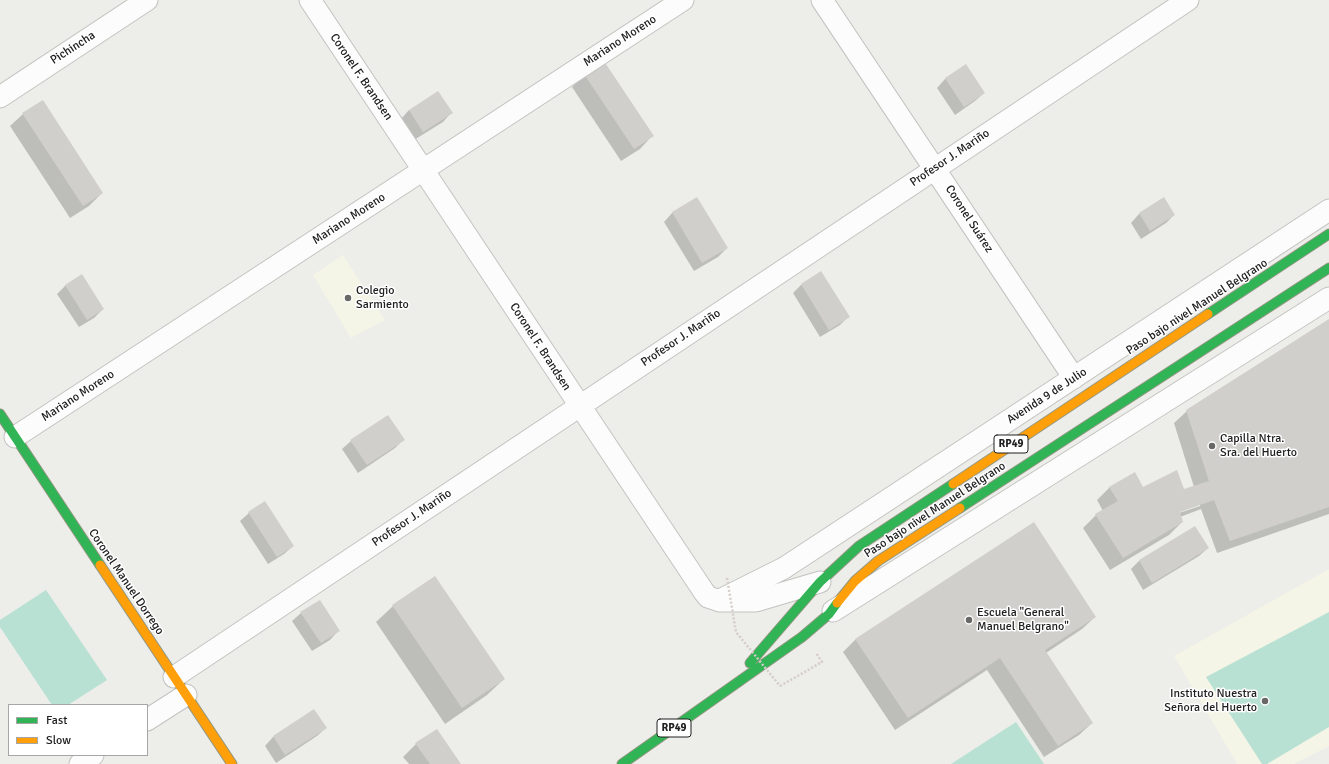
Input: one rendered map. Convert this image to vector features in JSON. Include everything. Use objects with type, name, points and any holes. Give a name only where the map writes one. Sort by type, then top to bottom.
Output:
[{"type":"main road","name":"Paso bajo nivel Manuel Belgrano","points":[[725,691],[820,582],[840,562],[870,537],[1329,234]]},
{"type":"main road","name":"Paso bajo nivel Manuel Belgrano","points":[[725,691],[802,637],[829,614],[855,581],[878,561],[1329,268]]},
{"type":"main road","name":"Coronel Manuel Dorrego","points":[[0,414],[232,764]]},
{"type":"main road","name":"RP49","points":[[622,764],[725,691]]},
{"type":"street","name":"Pichincha","points":[[0,97],[147,0]]},
{"type":"street","name":"Coronel F. Brandsen","points":[[310,0],[579,407],[704,592],[708,597],[720,601]]},
{"type":"street","name":"Mariano Moreno","points":[[15,436],[683,0]]},
{"type":"street","name":"Coronel Suárez","points":[[822,0],[1074,378]]},
{"type":"street","name":"Profesor J. Mariño","points":[[174,677],[1188,0]]},
{"type":"street","name":"Avenida 9 de Julio","points":[[720,601],[784,568],[1329,210]]},
{"type":"street","points":[[829,614],[1329,298]]},
{"type":"street","points":[[720,601],[756,601],[820,582]]},
{"type":"street","points":[[148,719],[186,695]]},
{"type":"street","points":[[80,764],[92,756]]},
{"type":"path","points":[[727,578],[736,632],[780,686],[822,662]]},
{"type":"shaded area","name":"Colegio Sarmiento","points":[[343,255],[385,320],[351,338],[313,275]]},
{"type":"shaded area","name":"Instituto Nuestra Señora del Huerto","points":[[1329,569],[1329,746],[1294,764],[1237,764],[1174,656]]},
{"type":"green space","points":[[46,590],[107,680],[70,704],[51,704],[0,627],[0,620]]},
{"type":"green space","points":[[1329,612],[1329,727],[1267,764],[1262,764],[1206,677]]},
{"type":"green space","points":[[1016,722],[1044,764],[951,764]]},
{"type":"building","points":[[604,61],[654,136],[634,149],[584,74]]},
{"type":"building","points":[[966,64],[985,93],[964,107],[945,78]]},
{"type":"building","points":[[438,91],[453,113],[423,132],[409,110]]},
{"type":"building","points":[[43,100],[103,193],[83,206],[22,113]]},
{"type":"building","points":[[697,197],[728,248],[702,263],[672,212]]},
{"type":"building","points":[[1164,197],[1175,215],[1150,231],[1139,213]]},
{"type":"building","points":[[821,271],[850,317],[829,330],[801,284]]},
{"type":"building","points":[[82,274],[104,309],[87,320],[65,285]]},
{"type":"building","points":[[1329,319],[1329,507],[1230,541],[1214,500],[1180,512],[1183,522],[1123,558],[1095,514],[1118,501],[1109,487],[1135,472],[1143,487],[1177,470],[1184,489],[1209,481],[1186,410]]},
{"type":"building","points":[[388,415],[405,440],[367,465],[350,440]]},
{"type":"building","points":[[265,501],[294,546],[277,557],[248,512]]},
{"type":"building","points":[[1034,522],[1096,617],[1045,650],[1093,723],[1058,746],[1000,658],[908,718],[855,639]]},
{"type":"building","points":[[1195,526],[1209,548],[1152,583],[1139,560]]},
{"type":"building","points":[[435,576],[505,679],[462,708],[392,605]]},
{"type":"building","points":[[320,600],[340,631],[321,643],[300,612]]},
{"type":"building","points":[[314,709],[327,728],[285,755],[273,736]]},
{"type":"building","points":[[437,729],[461,764],[430,764],[415,743]]},
{"type":"traffic: fast","points":[[1208,314],[1329,234]]},
{"type":"traffic: fast","points":[[960,508],[1329,268]]},
{"type":"traffic: fast","points":[[0,414],[100,565]]},
{"type":"traffic: fast","points":[[750,663],[820,582],[859,546],[953,484]]},
{"type":"traffic: fast","points":[[622,764],[802,637],[829,614],[837,603]]},
{"type":"traffic: slow","points":[[953,484],[1208,314]]},
{"type":"traffic: slow","points":[[837,603],[855,581],[878,561],[960,508]]},
{"type":"traffic: slow","points":[[100,565],[232,764]]},
{"type":"place","name":"Colegio Sarmiento","points":[[348,298]]},
{"type":"place","name":"Capilla Ntra. Sra. del Huerto","points":[[1212,446]]},
{"type":"place","name":"Escuela \"General Manuel Belgrano\"","points":[[969,620]]},
{"type":"place","name":"Instituto Nuestra Señora del Huerto","points":[[1265,701]]}]
